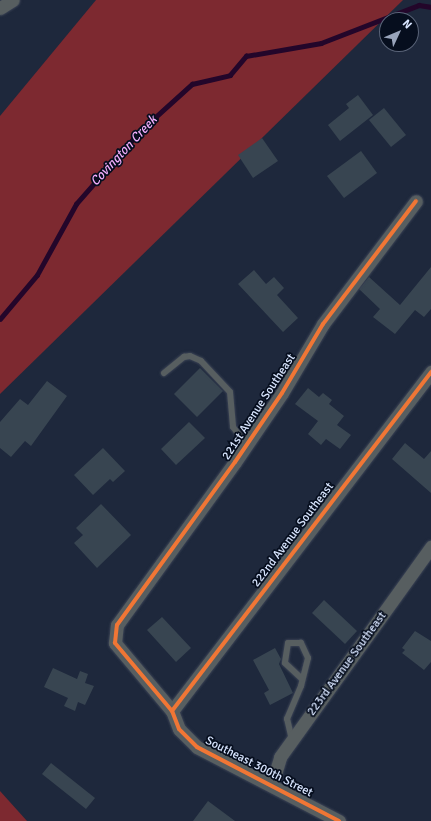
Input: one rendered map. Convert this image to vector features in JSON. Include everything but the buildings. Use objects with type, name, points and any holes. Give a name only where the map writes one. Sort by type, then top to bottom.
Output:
[{"type":"street","points":[[0,8],[13,0]]},
{"type":"street","name":"221st Avenue Southeast","points":[[117,625],[247,445],[282,393],[323,324],[416,201]]},
{"type":"street","name":"222nd Avenue Southeast","points":[[172,711],[431,372]]},
{"type":"street","name":"223rd Avenue Southeast","points":[[272,784],[280,757],[431,548]]},
{"type":"street","name":"Southeast 300th Street","points":[[117,625],[115,643],[172,711],[179,730],[197,747],[272,784],[339,821]]},
{"type":"lane","points":[[164,373],[184,357],[190,356],[202,361],[230,392],[233,427],[247,445]]},
{"type":"lane","points":[[292,740],[286,720],[302,679],[308,658],[301,643],[288,643],[285,664],[302,679]]},
{"type":"shaded area","points":[[96,0],[403,0],[391,12],[379,12],[379,23],[0,394],[0,116]]},
{"type":"shaded area","points":[[0,791],[27,821],[0,821]]},
{"type":"waterway","name":"Covington Creek","points":[[0,319],[37,275],[76,204],[140,131],[192,84],[230,75],[246,56],[321,43],[419,5],[431,7]]},
{"type":"cycle path","points":[[339,821],[197,747],[179,729],[172,711],[115,643],[117,625],[235,462],[282,393],[323,324],[416,201]]},
{"type":"cycle path","points":[[172,711],[431,372]]}]
